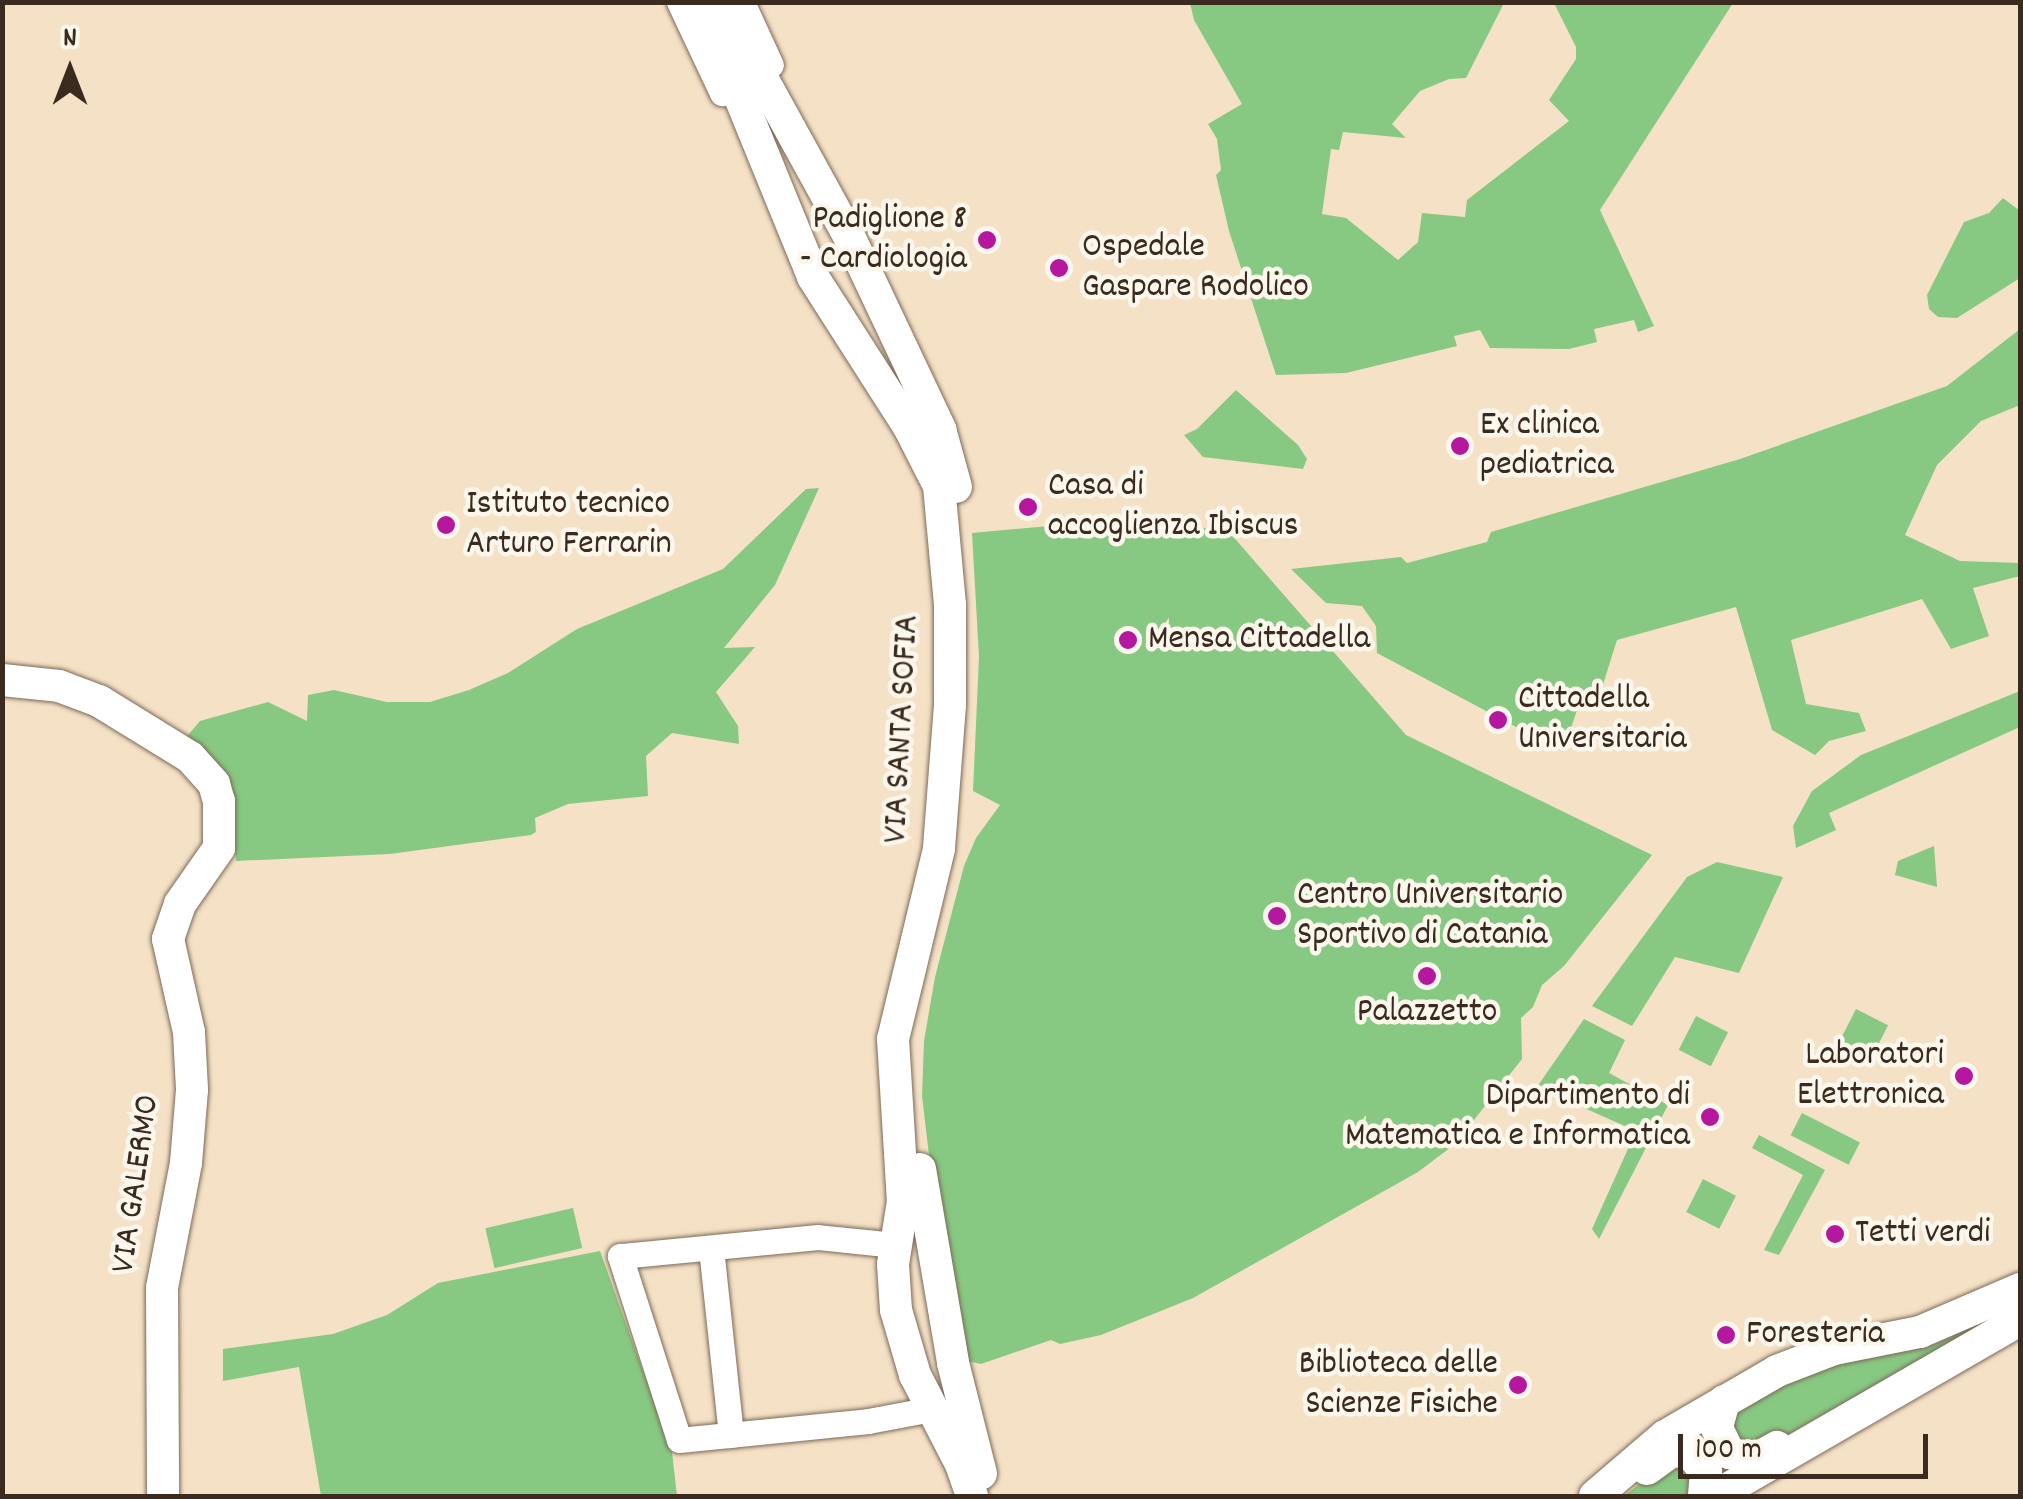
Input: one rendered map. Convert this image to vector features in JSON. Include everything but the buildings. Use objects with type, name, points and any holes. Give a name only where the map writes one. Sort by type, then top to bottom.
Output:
[{"type":"main road","name":"VIA SANTA SOFIA","points":[[701,2],[798,245],[832,308],[909,427],[939,486],[950,605],[950,706],[939,849],[893,1039],[904,1201],[895,1245],[896,1310],[915,1375],[972,1496]]},
{"type":"main road","name":"VIA SANTA SOFIA","points":[[722,2],[872,283],[940,429],[958,501],[968,656],[960,820],[916,1002],[909,1068],[926,1227],[952,1363],[988,1496]]},
{"type":"main road","points":[[798,245],[827,262],[838,256],[848,234]]},
{"type":"main road","points":[[832,308],[834,296],[850,281],[872,283]]},
{"type":"main road","name":"VIA GALERMO","points":[[2,680],[59,686],[99,701],[190,758],[214,784],[220,800],[219,848],[180,904],[168,939],[192,1052],[192,1090],[186,1164],[162,1288],[163,1496]]},
{"type":"main road","points":[[1595,1496],[1665,1436],[1811,1355],[1920,1332],[2020,1289]]},
{"type":"main road","points":[[1715,1496],[2020,1320]]},
{"type":"main road","points":[[1724,1401],[1718,1438],[1738,1459],[1756,1459],[1780,1445],[1822,1432]]},
{"type":"main road","points":[[1614,1496],[1663,1456],[1679,1451],[1690,1453],[1704,1465],[1708,1478],[1704,1496]]},
{"type":"street","points":[[680,2],[798,245]]},
{"type":"street","points":[[742,2],[827,194]]},
{"type":"street","points":[[895,1245],[818,1237],[620,1256],[679,1440],[868,1421],[932,1409]]},
{"type":"street","points":[[711,1248],[731,1435]]},
{"type":"green space","points":[[1190,3],[1504,3],[1466,78],[1449,79],[1420,91],[1392,124],[1406,138],[1343,132],[1339,150],[1331,149],[1322,214],[1346,218],[1398,260],[1418,242],[1422,213],[1465,217],[1467,200],[1569,121],[1549,100],[1576,59],[1576,47],[1554,3],[1733,3],[1600,210],[1654,326],[1638,332],[1634,320],[1594,329],[1597,342],[1569,349],[1490,348],[1480,330],[1454,336],[1457,346],[1346,373],[1276,375],[1229,231],[1216,175],[1221,170],[1217,139],[1208,124],[1242,104],[1194,20]]},
{"type":"green space","points":[[2003,198],[2020,211],[2020,278],[1957,318],[1938,317],[1929,309],[1927,295],[1964,222],[1989,213]]},
{"type":"green space","points":[[2020,329],[2020,405],[1981,421],[1937,465],[1905,535],[1960,561],[2020,563],[2020,576],[1973,588],[1989,636],[1951,649],[1922,599],[1791,640],[1806,704],[1859,713],[1866,731],[1829,741],[1815,755],[1772,730],[1736,607],[1617,640],[1600,694],[1583,692],[1563,752],[1377,653],[1376,626],[1362,606],[1326,603],[1291,569],[1401,557],[1407,563],[1487,542],[1491,532],[1740,459],[1947,386]]},
{"type":"green space","points":[[1236,390],[1298,445],[1307,459],[1303,469],[1203,457],[1184,435],[1197,429]]},
{"type":"green space","points":[[819,488],[775,585],[724,648],[755,647],[716,692],[738,726],[739,744],[672,733],[646,756],[648,796],[568,804],[535,818],[536,832],[531,835],[390,854],[236,861],[232,806],[183,741],[200,721],[268,702],[307,721],[308,695],[334,690],[387,702],[430,702],[469,690],[508,673],[577,629],[723,569],[806,489]]},
{"type":"green space","name":"Centro Universitario Sportivo di Catania","points":[[1104,521],[1169,521],[1230,533],[1406,735],[1652,855],[1564,966],[1542,985],[1533,1007],[1521,1018],[1522,1059],[1455,1144],[1418,1172],[1193,1298],[1101,1335],[1060,1344],[1051,1340],[981,1364],[967,1361],[934,1197],[922,1096],[924,1041],[935,977],[964,866],[976,838],[1000,805],[973,791],[979,657],[972,533]]},
{"type":"green space","points":[[2020,691],[2020,727],[1829,813],[1836,830],[1796,848],[1793,826],[1812,791],[1861,755]]},
{"type":"green space","points":[[1934,846],[1937,887],[1895,875],[1898,861]]},
{"type":"green space","points":[[1717,862],[1783,877],[1739,973],[1675,957],[1632,1026],[1592,1006],[1687,877]]},
{"type":"green space","points":[[1856,1009],[1888,1025],[1871,1058],[1839,1042]]},
{"type":"green space","points":[[1696,1016],[1728,1032],[1711,1066],[1679,1050]]},
{"type":"green space","points":[[1584,1019],[1625,1040],[1609,1073],[1668,1105],[1599,1239],[1592,1229],[1636,1131],[1537,1087]]},
{"type":"green space","points":[[1802,1113],[1860,1143],[1849,1165],[1791,1135]]},
{"type":"green space","points":[[1759,1135],[1825,1170],[1779,1255],[1764,1250],[1803,1175],[1752,1148]]},
{"type":"green space","points":[[1703,1179],[1736,1196],[1719,1229],[1686,1212]]},
{"type":"green space","points":[[573,1208],[582,1248],[495,1268],[485,1228]]},
{"type":"green space","points":[[600,1251],[672,1452],[677,1496],[321,1496],[299,1367],[223,1381],[223,1349],[333,1334],[387,1315],[438,1283]]},
{"type":"green space","points":[[2020,1303],[1766,1447],[1753,1452],[1724,1427],[1728,1415],[1785,1382]]},
{"type":"green space","points":[[1687,1461],[1693,1496],[1624,1496],[1668,1462]]},
{"type":"place","name":"Padiglione 8 - Cardiologia","points":[[987,240]]},
{"type":"place","name":"Ospedale Gaspare Rodolico","points":[[1059,268]]},
{"type":"place","name":"Ex clinica pediatrica","points":[[1460,446]]},
{"type":"place","name":"Casa di accoglienza Ibiscus","points":[[1028,507]]},
{"type":"place","name":"Istituto tecnico Arturo Ferrarin","points":[[446,525]]},
{"type":"place","name":"Mensa Cittadella","points":[[1128,640]]},
{"type":"place","name":"Cittadella Universitaria","points":[[1498,720]]},
{"type":"place","name":"Centro Universitario Sportivo di Catania","points":[[1277,916]]},
{"type":"place","name":"Palazzetto","points":[[1427,976]]},
{"type":"place","name":"Laboratori Elettronica","points":[[1964,1076]]},
{"type":"place","name":"Dipartimento di Matematica e Informatica","points":[[1710,1117]]},
{"type":"place","name":"Tetti verdi","points":[[1835,1234]]},
{"type":"place","name":"Foresteria","points":[[1726,1335]]},
{"type":"place","name":"Biblioteca delle Scienze Fisiche","points":[[1518,1385]]}]
